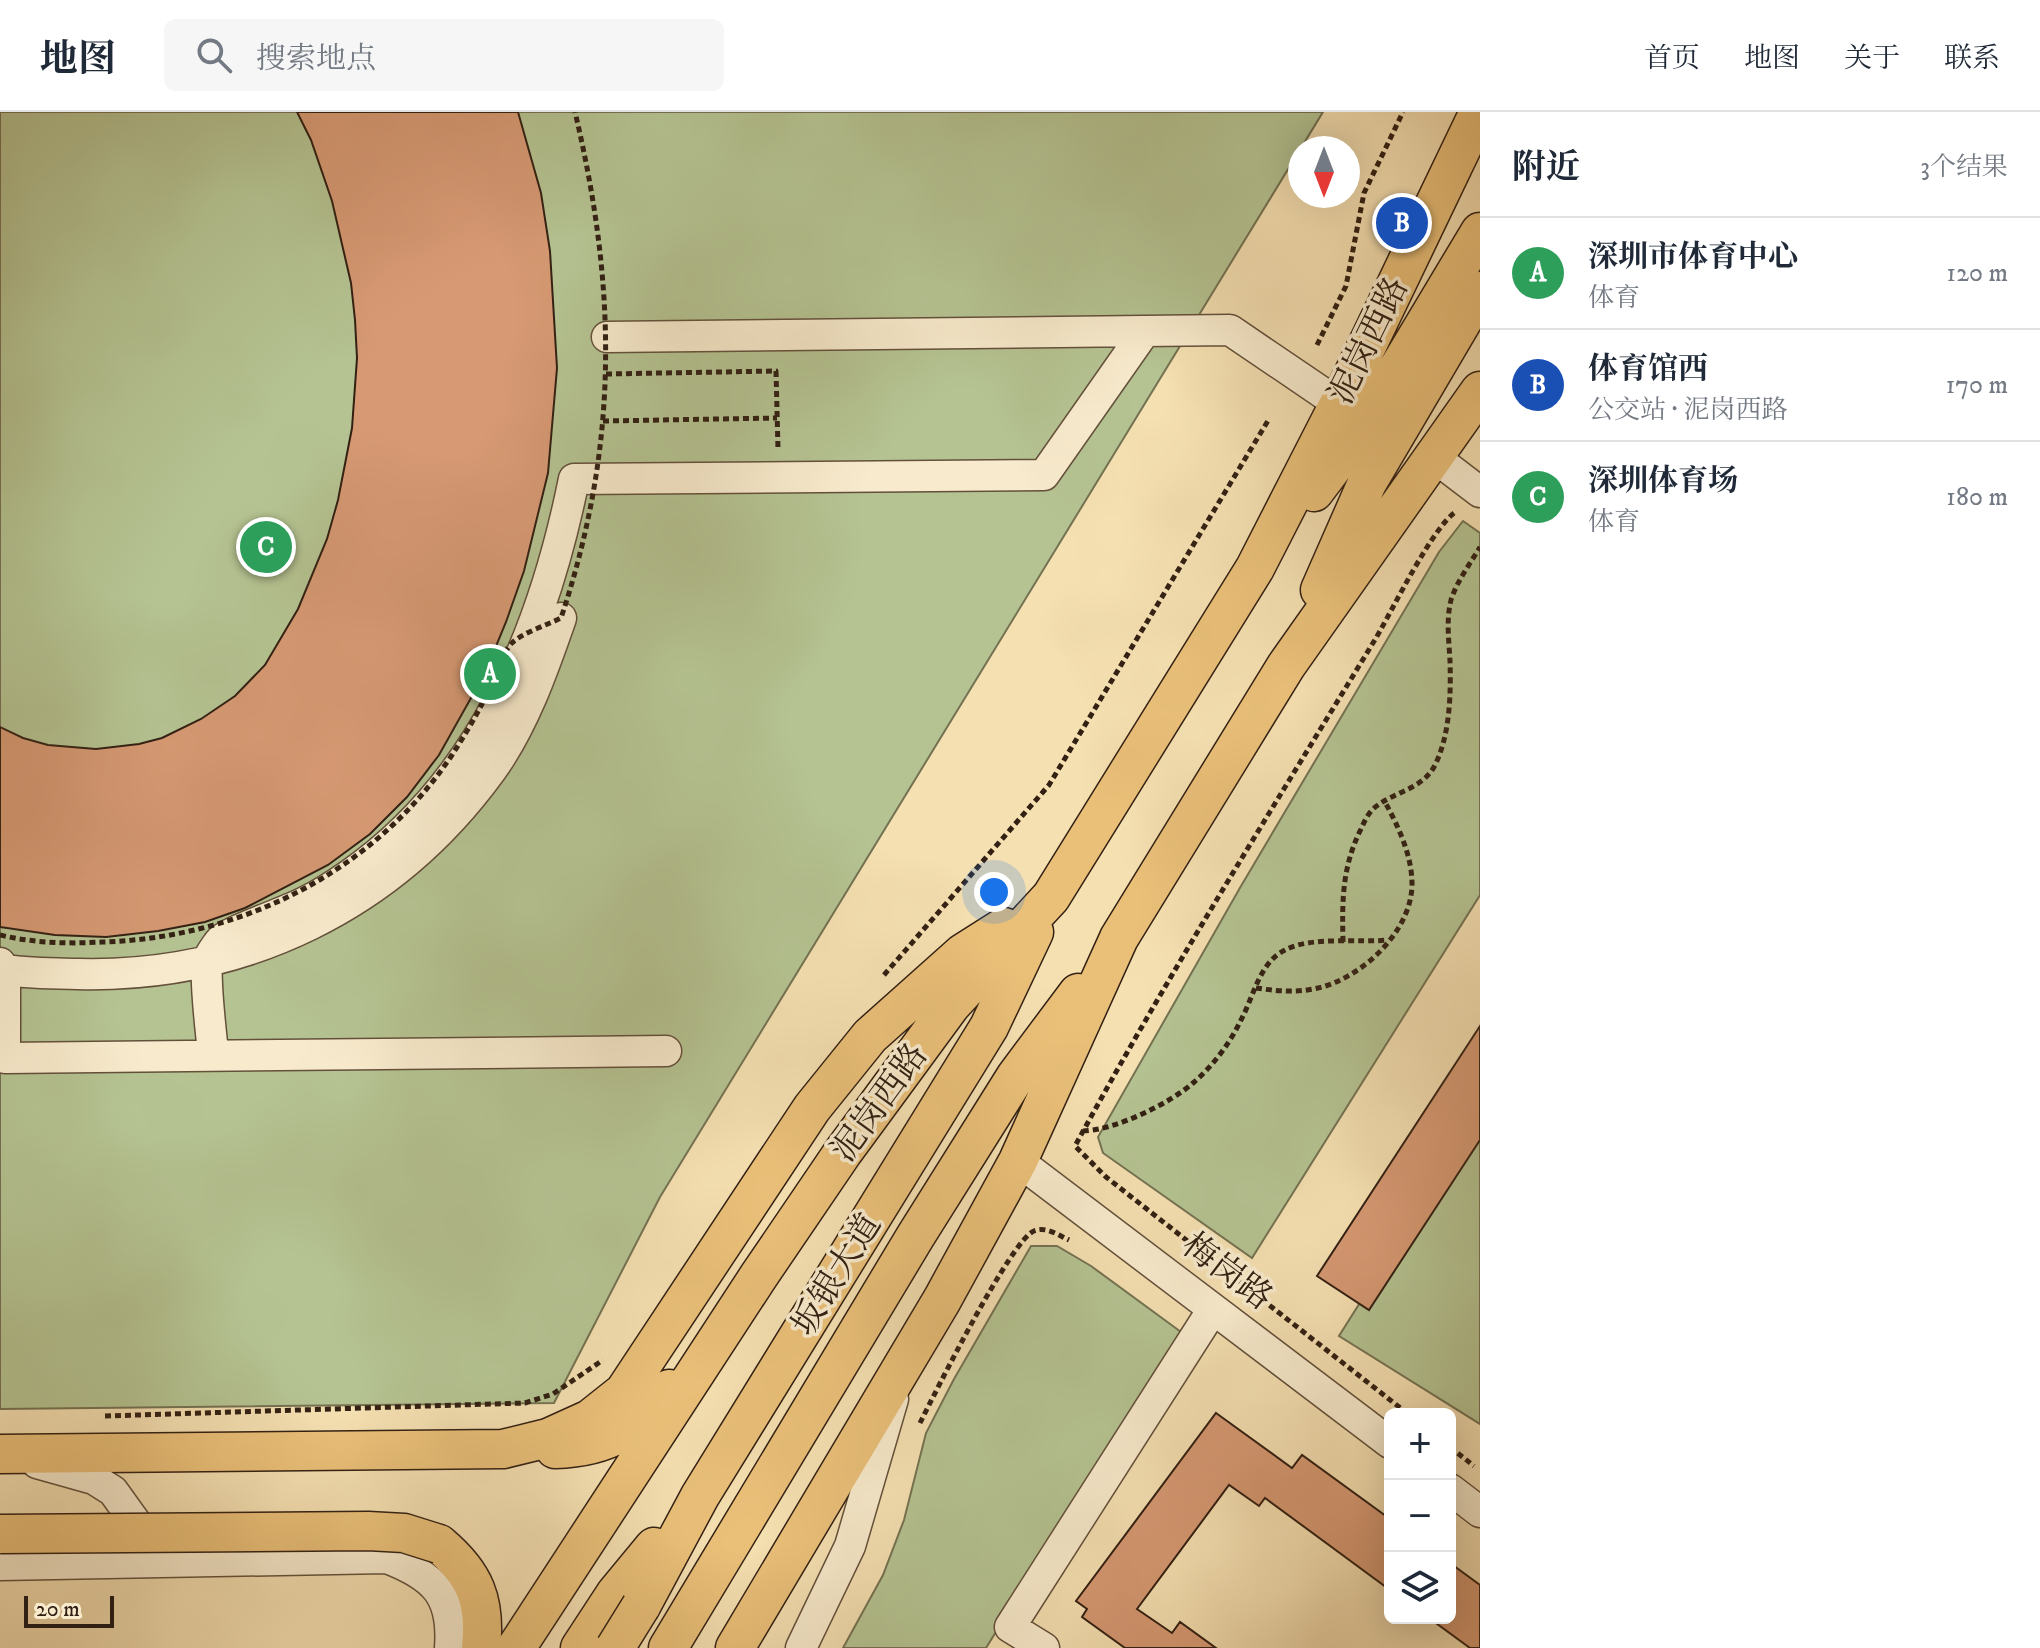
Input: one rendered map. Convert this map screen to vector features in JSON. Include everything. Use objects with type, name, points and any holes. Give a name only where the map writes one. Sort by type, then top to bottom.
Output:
[{"type":"main road","name":"泥岗西路","points":[[516,1648],[843,1152],[951,1005],[1051,897],[1255,568],[1339,404],[1479,112]]},
{"type":"main road","name":"泥岗西路","points":[[1255,568],[1363,427],[1480,232]]},
{"type":"main road","name":"泥岗西路","points":[[1286,666],[1367,483],[1480,291]]},
{"type":"main road","name":"泥岗西路","points":[[735,1648],[903,1366],[1018,1161],[1119,938],[1286,666],[1480,391]]},
{"type":"main road","points":[[503,1449],[548,1438],[590,1419],[624,1392],[812,1108],[870,1036],[963,953],[1051,897]]},
{"type":"main road","name":"坂银大道","points":[[615,1648],[629,1600],[700,1496],[989,1027],[1051,897]]},
{"type":"main road","name":"坂银大道","points":[[668,1648],[915,1237],[1016,1076],[1119,938]]},
{"type":"main road","points":[[8,1454],[586,1447],[612,1439],[658,1401],[722,1336]]},
{"type":"main road","points":[[0,1534],[404,1533],[439,1544],[462,1563],[473,1583],[484,1626],[481,1648]]},
{"type":"main road","points":[[750,1648],[779,1574]]},
{"type":"main road","points":[[580,1648],[629,1600]]},
{"type":"street","points":[[607,337],[1230,330],[1339,404]]},
{"type":"street","points":[[213,1054],[207,960],[222,938],[308,901],[394,842],[433,802],[470,752],[517,663],[564,528],[574,479],[1044,475],[1145,331]]},
{"type":"street","points":[[1434,457],[1480,492]]},
{"type":"street","points":[[561,618],[523,714],[492,770],[448,822],[399,870],[339,911],[250,950],[161,969],[106,974],[2,967],[3,1058],[666,1051]]},
{"type":"street","name":"梅岗路","points":[[1018,1161],[1384,1438]]},
{"type":"street","points":[[1044,1648],[1010,1627],[1213,1309]]},
{"type":"street","points":[[801,1648],[850,1546],[903,1366]]},
{"type":"street","points":[[8,1454],[94,1479],[113,1491],[152,1547],[172,1561]]},
{"type":"street","points":[[1456,1494],[1480,1512]]},
{"type":"street","points":[[0,1565],[387,1558],[416,1569],[433,1583],[445,1602],[451,1624],[450,1648]]},
{"type":"path","points":[[0,935],[21,940],[82,943],[148,941],[204,930],[272,906],[321,881],[369,846],[413,805],[452,755],[487,695],[511,643],[561,618],[590,514],[600,462],[606,374],[607,337],[599,237],[575,112]]},
{"type":"path","points":[[1317,345],[1346,286],[1364,193],[1403,112]]},
{"type":"path","points":[[606,374],[776,371],[780,478]]},
{"type":"path","points":[[603,421],[777,418]]},
{"type":"path","points":[[883,976],[1049,785],[1269,419]]},
{"type":"path","points":[[1400,1408],[1106,1177],[1075,1146],[1282,788],[1377,636],[1436,534],[1456,510]]},
{"type":"path","points":[[1343,942],[1346,864],[1367,816],[1411,788],[1435,767],[1442,747],[1450,691],[1448,623],[1451,600],[1480,547]]},
{"type":"path","points":[[1256,988],[1290,992],[1318,988],[1353,972],[1388,940],[1403,921],[1410,903],[1410,862],[1385,802]]},
{"type":"path","points":[[1083,1131],[1110,1126],[1137,1115],[1192,1085],[1231,1038],[1267,964],[1288,948],[1301,944],[1388,940]]},
{"type":"path","points":[[916,1430],[1015,1249],[1032,1231]]},
{"type":"path","points":[[95,1416],[525,1403],[553,1394],[608,1356]]},
{"type":"path","points":[[1456,1452],[1480,1471]]},
{"type":"green space","points":[[0,112],[1323,112],[1308,136],[1288,136],[1288,169],[660,1197],[554,1403],[0,1409]]},
{"type":"green space","points":[[1463,521],[1480,533],[1480,895],[1252,1258],[1103,1153],[1098,1137],[1241,886],[1439,552]]},
{"type":"green space","points":[[1480,1112],[1480,1424],[1339,1336]]},
{"type":"green space","points":[[1031,1246],[1057,1246],[1091,1266],[1181,1332],[986,1648],[843,1648],[883,1575],[904,1520],[926,1433]]},
{"type":"building","points":[[297,112],[518,112],[541,193],[550,251],[557,368],[548,473],[524,571],[506,622],[485,673],[439,755],[407,797],[370,834],[328,865],[245,908],[205,922],[158,931],[106,937],[55,935],[0,927],[0,727],[48,745],[96,749],[162,738],[201,719],[235,696],[265,665],[298,609],[327,539],[352,428],[357,358],[355,320],[351,283],[332,201],[311,140]]},
{"type":"building","points":[[1480,1026],[1480,1140],[1369,1310],[1317,1276]]},
{"type":"building","points":[[1216,1413],[1292,1468],[1302,1455],[1384,1515],[1384,1586],[1265,1498],[1259,1506],[1229,1485],[1137,1609],[1172,1633],[1180,1622],[1216,1648],[1125,1648],[1082,1617],[1087,1609],[1076,1601]]},
{"type":"building","points":[[1456,1567],[1480,1585],[1480,1648],[1470,1648],[1437,1624],[1456,1624]]},
{"type":"place","name":"体育馆西","points":[[1402,223]]},
{"type":"place","name":"深圳体育场","points":[[266,547]]},
{"type":"place","name":"深圳市体育中心","points":[[490,674]]}]
